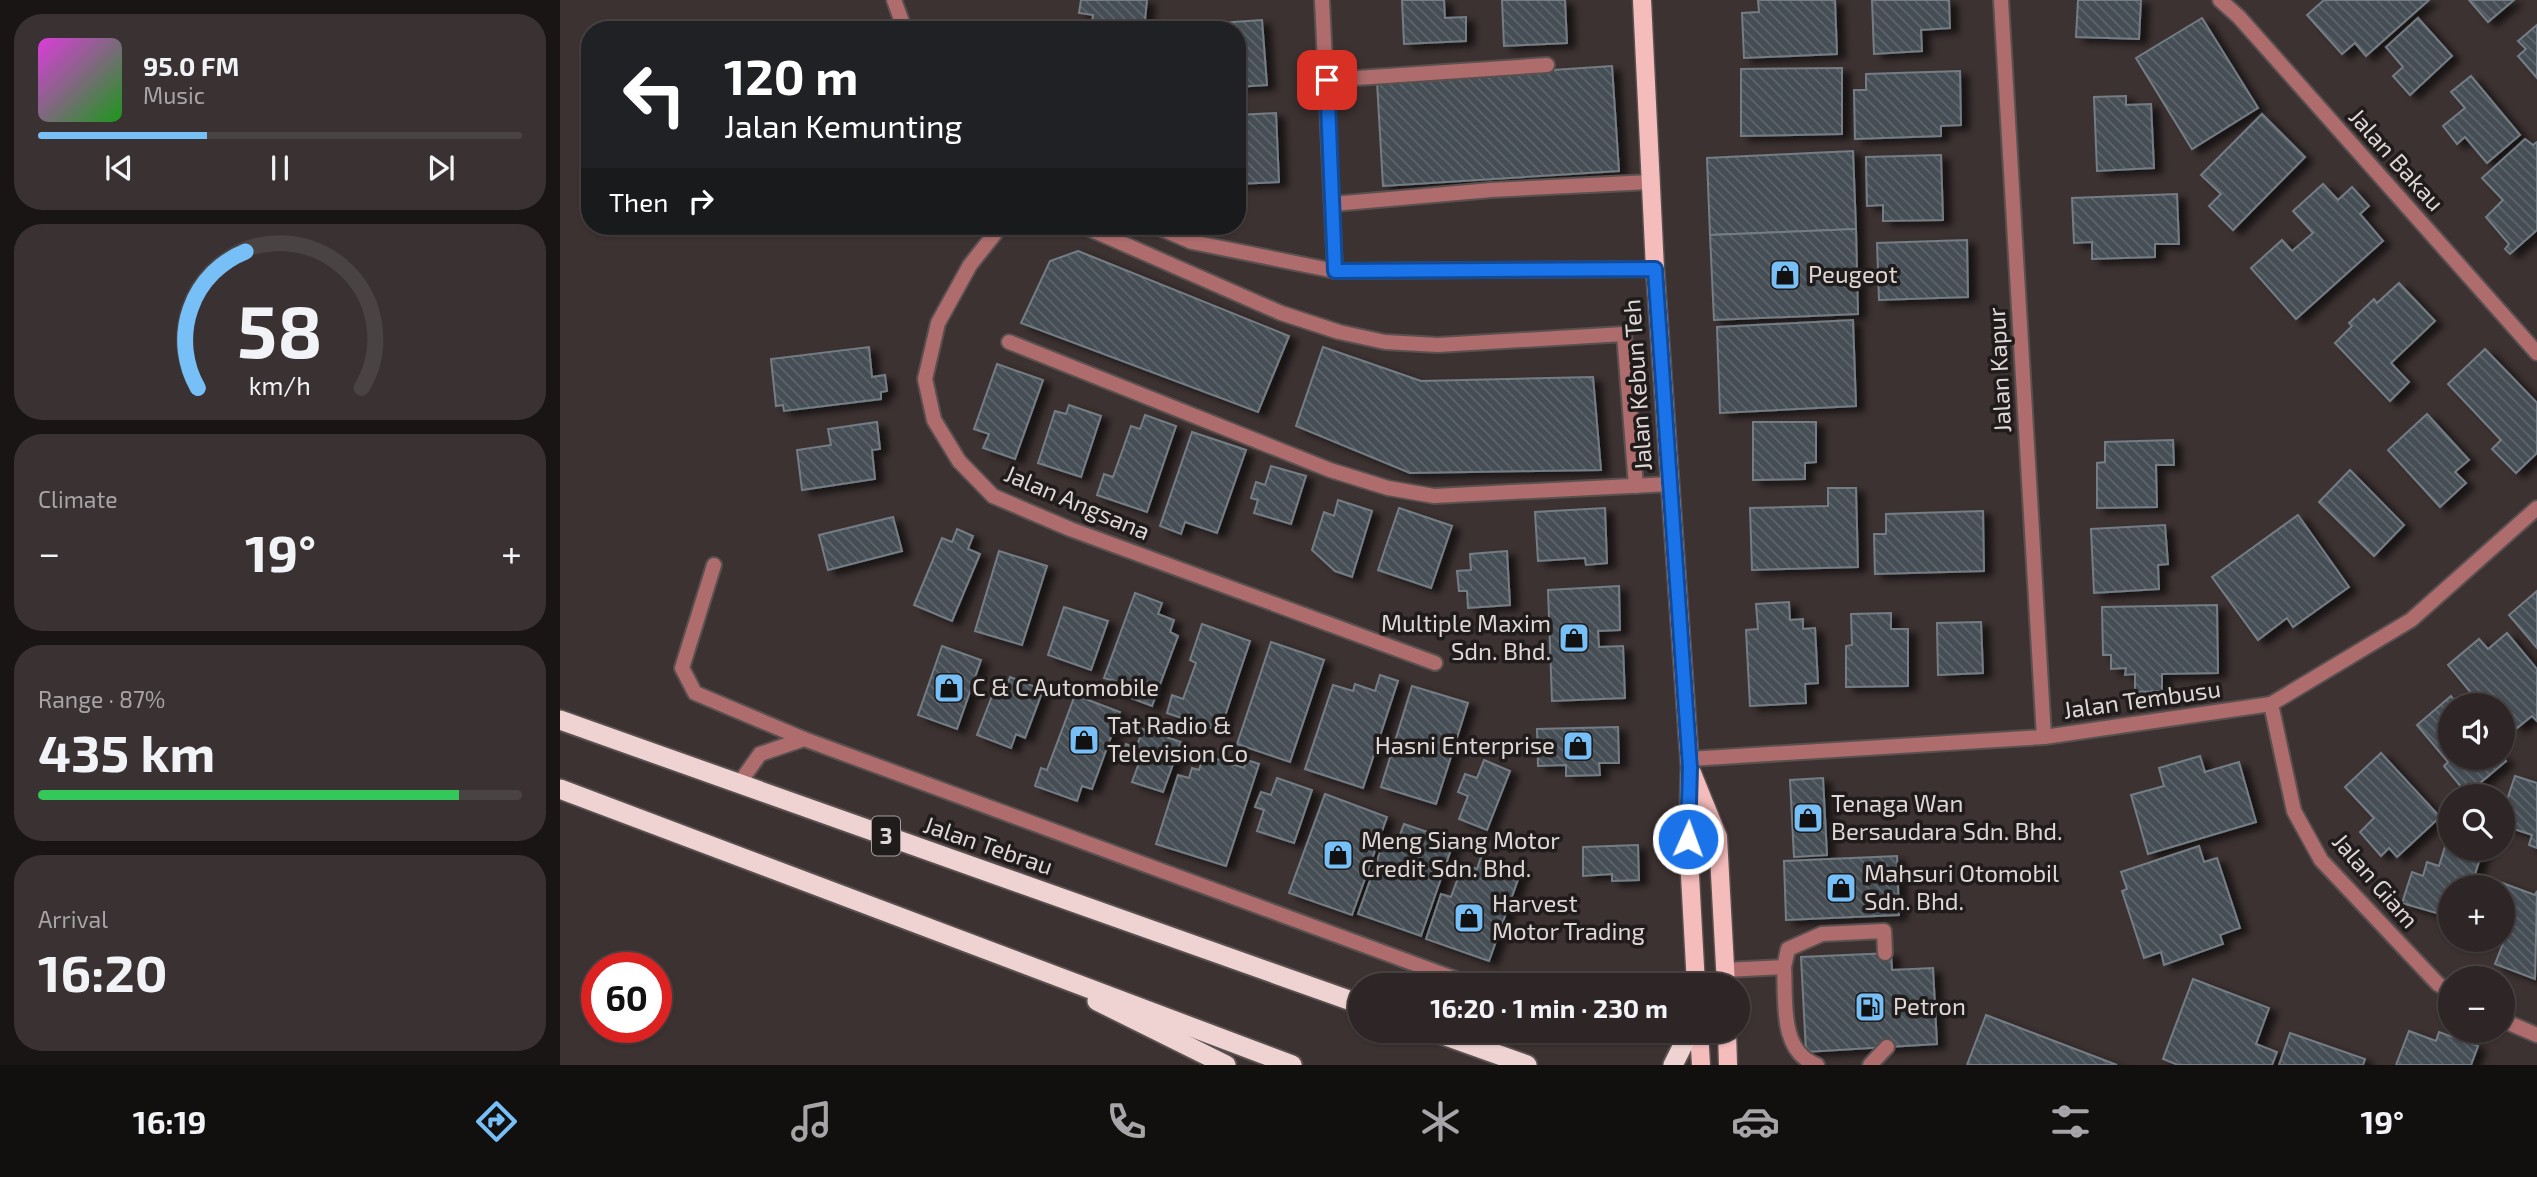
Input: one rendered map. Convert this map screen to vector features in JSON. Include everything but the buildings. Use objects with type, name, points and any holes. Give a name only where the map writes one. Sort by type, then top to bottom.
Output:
[{"type":"highway","name":"Jalan Tebrau","points":[[560,720],[1348,1000]]},
{"type":"highway","points":[[560,789],[1292,1065]]},
{"type":"highway","points":[[1047,972],[1132,1021],[1226,1065]]},
{"type":"highway","points":[[1466,1043],[1527,1065]]},
{"type":"highway","points":[[1673,1065],[1684,1043]]},
{"type":"main road","name":"Jalan Kebun Teh","points":[[1642,0],[1655,269],[1689,763],[1688,839],[1695,973]]},
{"type":"main road","name":"Jalan Kebun Teh","points":[[1689,763],[1718,838],[1725,973]]},
{"type":"main road","points":[[1700,1043],[1701,1065]]},
{"type":"main road","points":[[1727,1043],[1728,1065]]},
{"type":"street","points":[[894,0],[902,21]]},
{"type":"street","points":[[1322,0],[1335,271]]},
{"type":"street","name":"Jalan Kapur","points":[[2001,0],[2044,737]]},
{"type":"street","name":"Jalan Bakau","points":[[2220,0],[2239,17],[2537,353]]},
{"type":"street","points":[[1327,80],[1547,65]]},
{"type":"street","points":[[1333,204],[1491,190],[1650,182]]},
{"type":"street","name":"Jalan Angsana","points":[[994,235],[970,265],[939,323],[925,379],[934,420],[959,461],[993,496],[1070,529],[1435,663]]},
{"type":"street","points":[[1103,235],[1281,313],[1373,340],[1438,345],[1625,334],[1636,486]]},
{"type":"street","points":[[1176,235],[1192,242],[1335,271],[1655,269]]},
{"type":"street","points":[[1009,342],[1330,470],[1388,488],[1434,496],[1670,484]]},
{"type":"street","name":"Jalan Tembusu","points":[[1689,763],[2044,737],[2271,704],[2411,620],[2537,508]]},
{"type":"street","points":[[714,565],[682,668],[686,682],[695,693],[804,740],[1439,973]]},
{"type":"street","name":"Jalan Giam","points":[[2271,704],[2294,811],[2321,860],[2438,984]]},
{"type":"street","points":[[738,785],[760,754],[804,740]]},
{"type":"street","points":[[1817,1065],[1805,1061],[1789,1040],[1784,967],[1788,949],[1822,934],[1884,931],[1885,953]]},
{"type":"street","points":[[1750,973],[1784,967]]},
{"type":"street","points":[[2515,1026],[2537,1035]]},
{"type":"street","points":[[1870,1065],[1887,1047]]},
{"type":"place","name":"Peugeot","points":[[1785,275]]},
{"type":"place","name":"Multiple Maxim Sdn. Bhd.","points":[[1574,638]]},
{"type":"place","name":"C & C Automobile","points":[[949,688]]},
{"type":"place","name":"Tat Radio & Television Co","points":[[1084,740]]},
{"type":"place","name":"Hasni Enterprise","points":[[1578,746]]},
{"type":"place","name":"Tenaga Wan Bersaudara Sdn. Bhd.","points":[[1808,818]]},
{"type":"place","name":"Meng Siang Motor Credit Sdn. Bhd.","points":[[1338,855]]},
{"type":"place","name":"Mahsuri Otomobil Sdn. Bhd.","points":[[1841,888]]},
{"type":"place","name":"Harvest Motor Trading","points":[[1469,918]]},
{"type":"place","name":"Petron","points":[[1870,1007]]},
{"type":"route","points":[[1327,80],[1335,271],[1655,269],[1690,767],[1688,839]]}]
